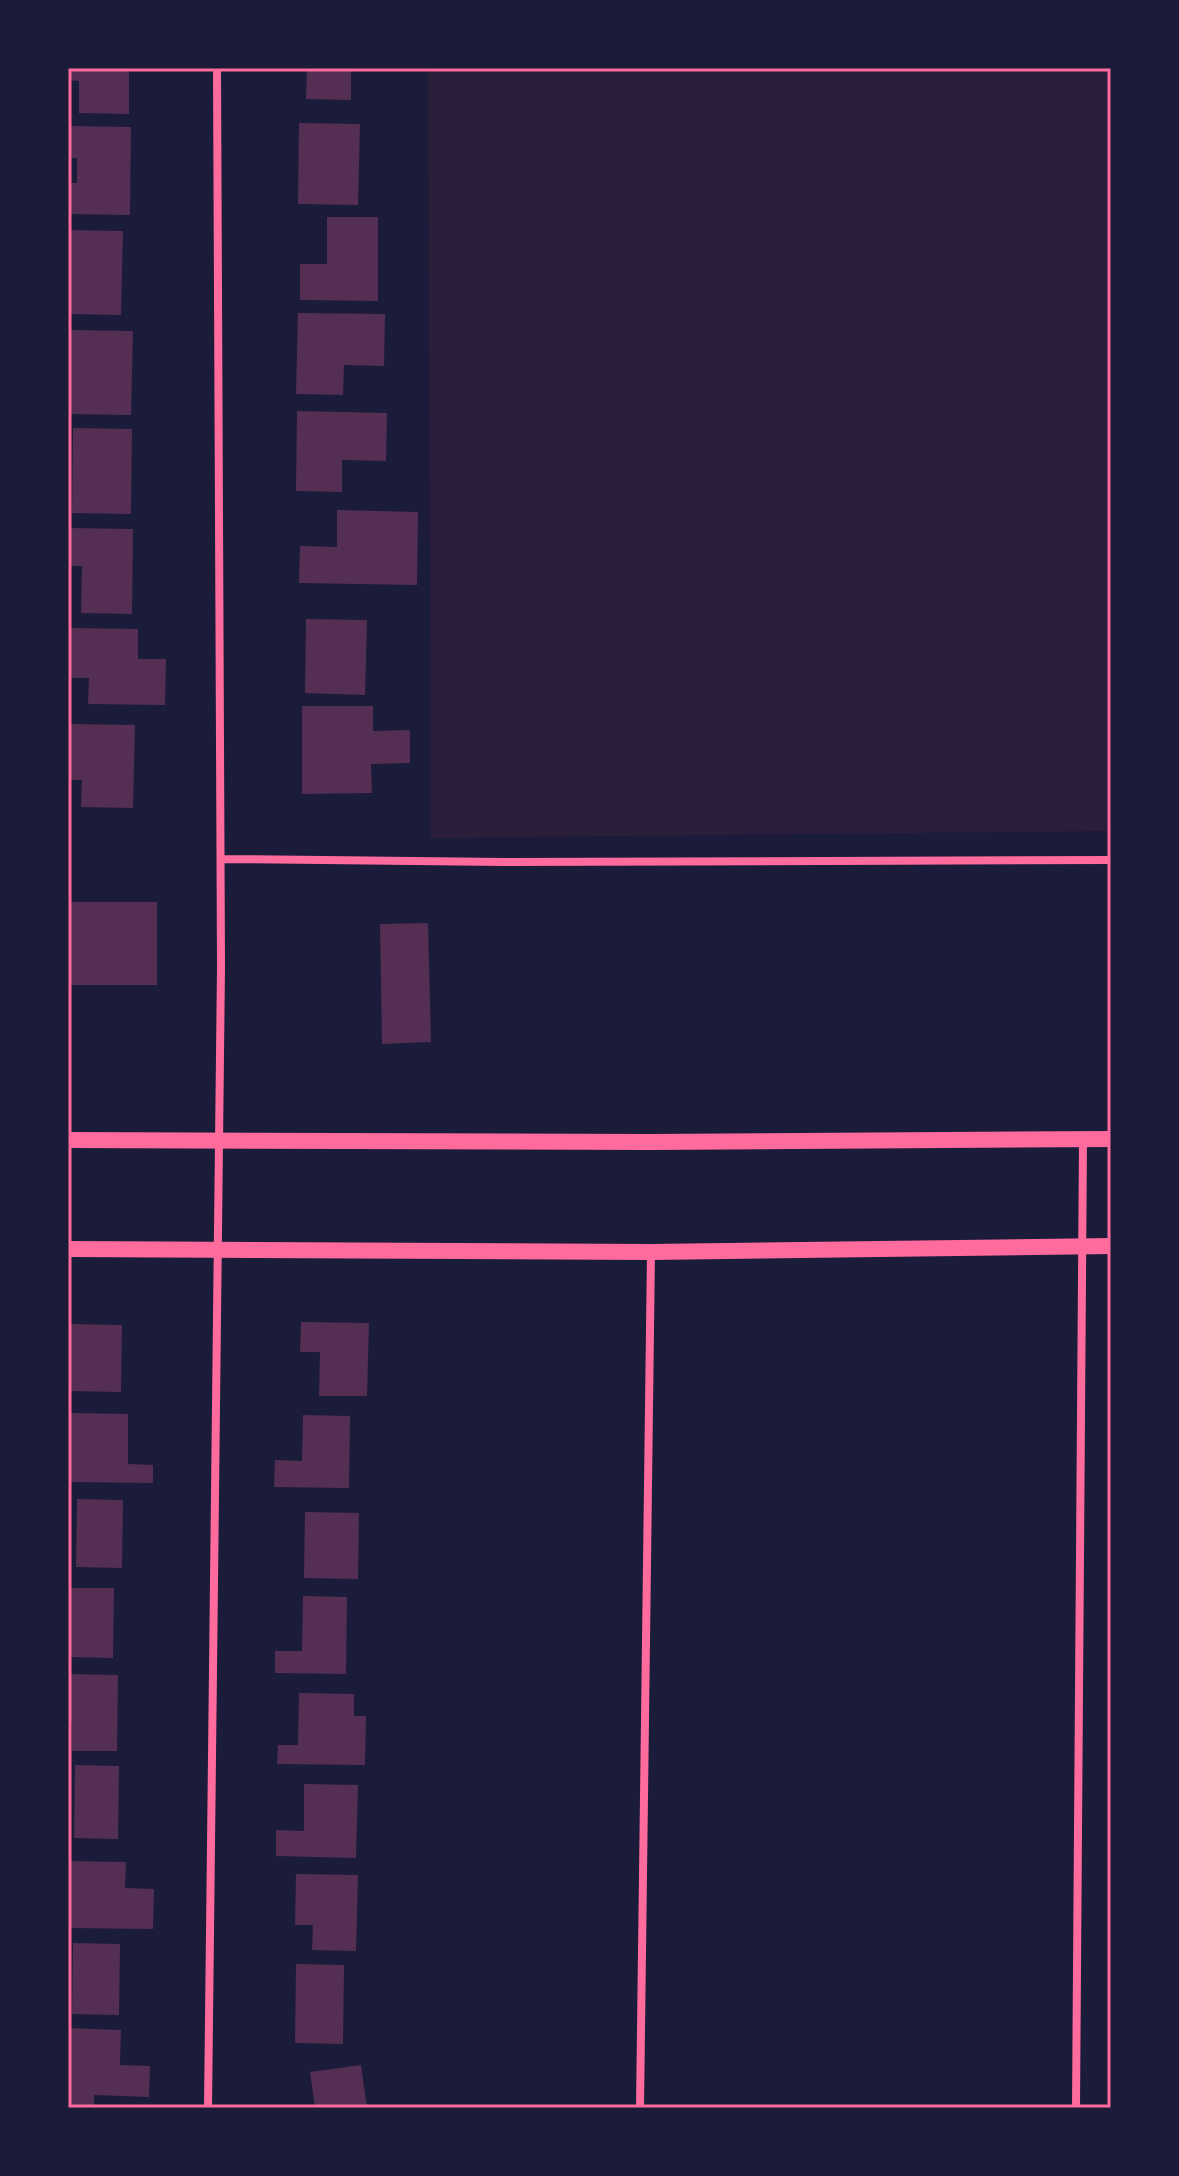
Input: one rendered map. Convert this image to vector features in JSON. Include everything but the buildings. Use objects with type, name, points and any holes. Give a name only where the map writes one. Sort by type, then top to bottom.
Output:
[{"type":"main road","points":[[68,1140],[665,1142],[1111,1139]]},
{"type":"main road","points":[[68,1249],[651,1252],[1111,1246]]},
{"type":"street","points":[[208,2108],[220,1140],[217,68]]},
{"type":"street","points":[[221,859],[504,862],[1111,860]]},
{"type":"street","points":[[1076,2108],[1083,1139]]},
{"type":"street","points":[[640,2108],[651,1252]]},
{"type":"shaded area","points":[[428,68],[1111,68],[1111,831],[431,838]]}]
